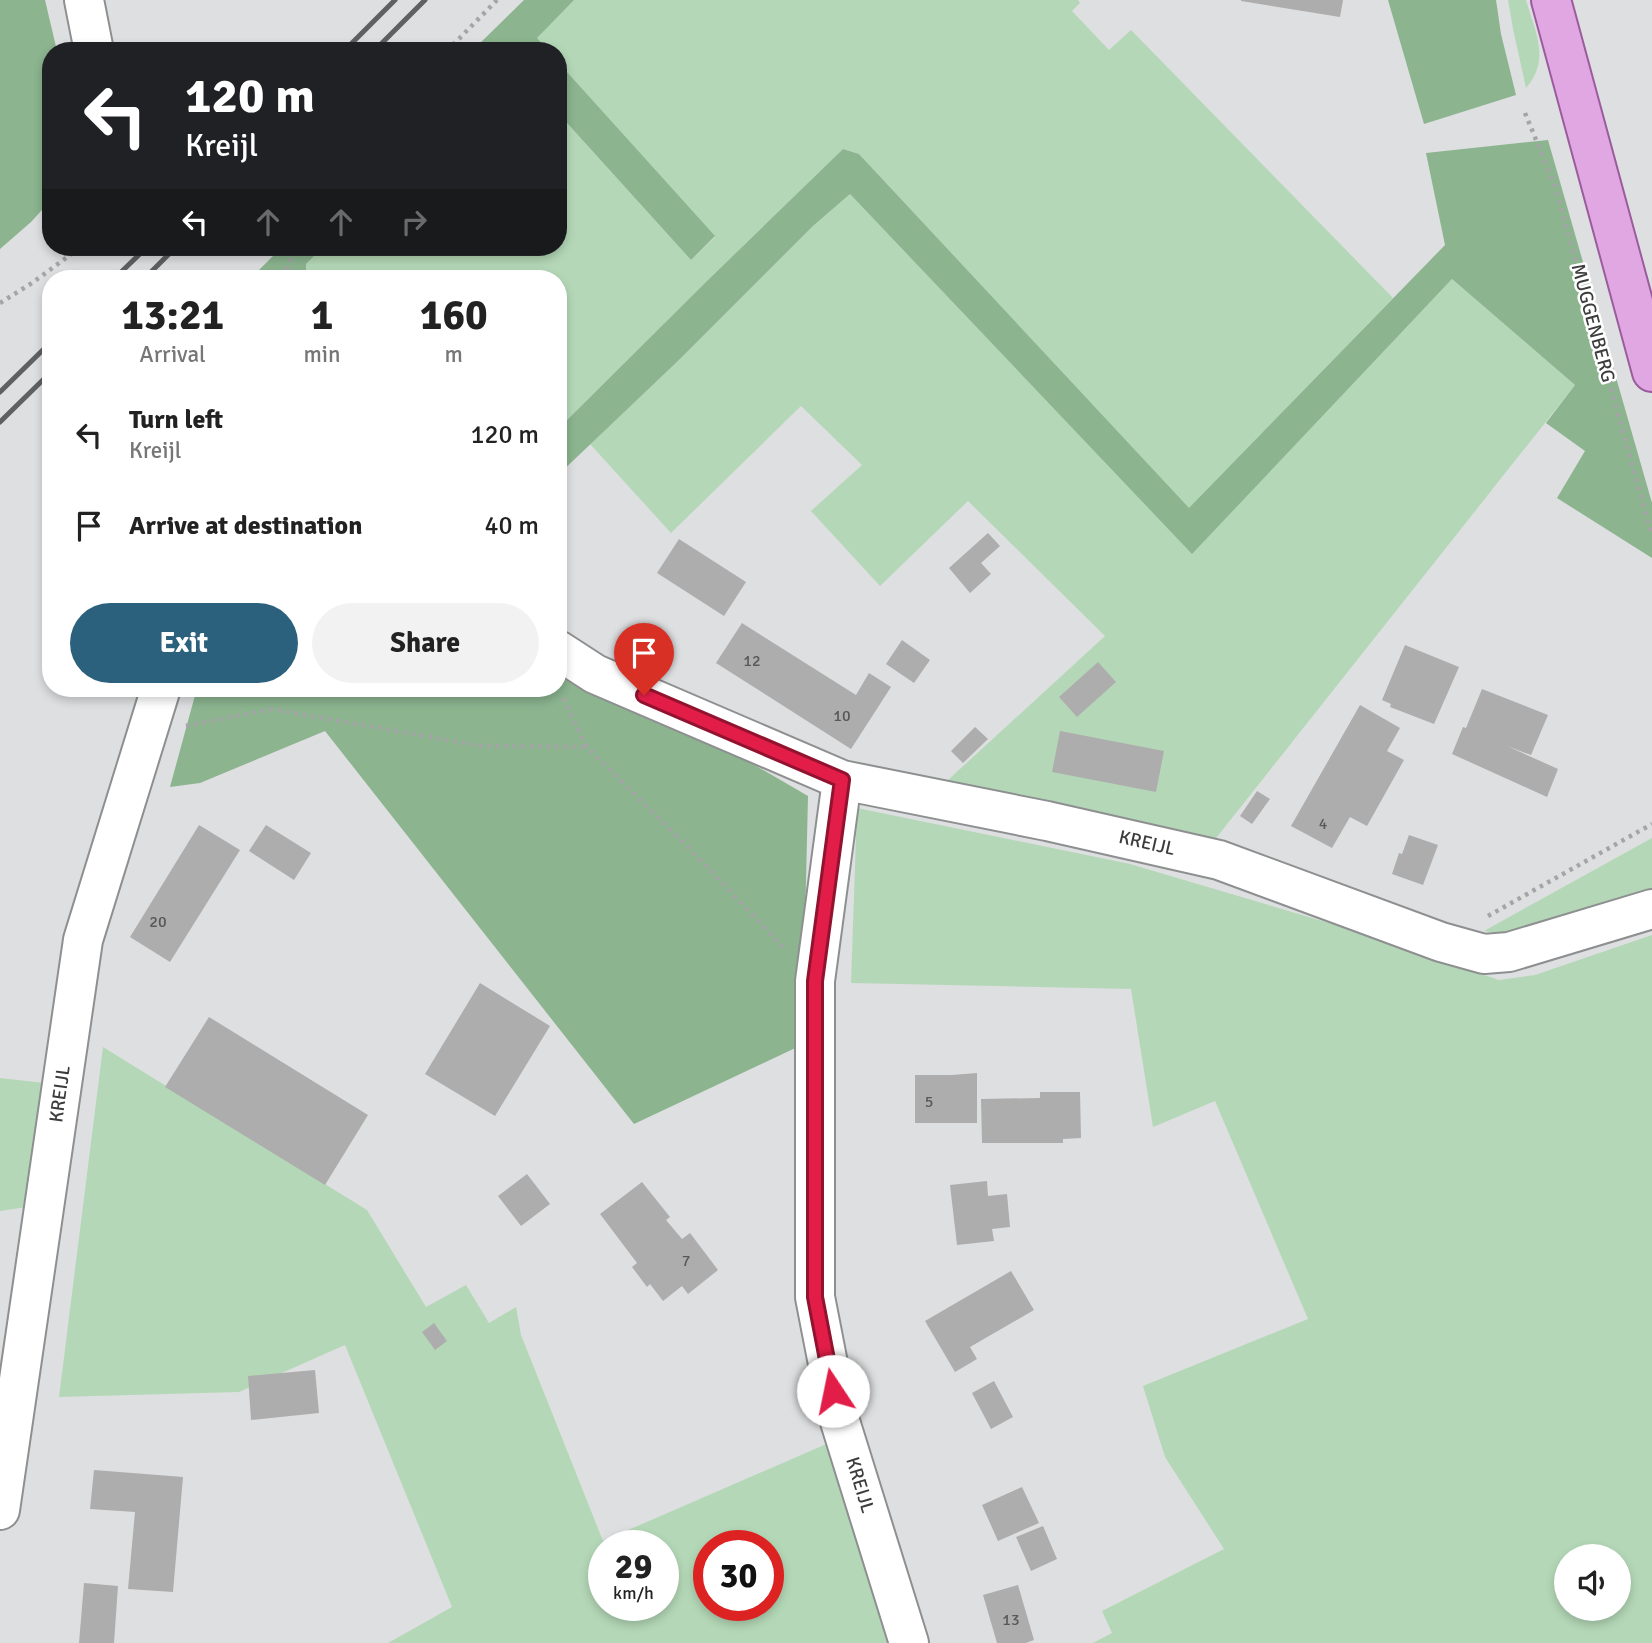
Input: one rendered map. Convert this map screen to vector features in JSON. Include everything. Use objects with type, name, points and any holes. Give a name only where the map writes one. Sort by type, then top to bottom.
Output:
[{"type":"main road","points":[[1551,0],[1652,372]]},
{"type":"street","points":[[84,0],[92,42]]},
{"type":"street","name":"KREIJL","points":[[567,656],[595,674],[842,780],[1047,821],[1219,860],[1441,942],[1484,954],[1509,952],[1652,909]]},
{"type":"street","name":"KREIJL","points":[[0,1510],[83,940],[158,697]]},
{"type":"street","name":"KREIJL","points":[[842,780],[815,981],[815,1297],[838,1415],[909,1643]]},
{"type":"path","points":[[456,42],[497,0]]},
{"type":"path","name":"MUGGENBERG","points":[[1525,113],[1555,186],[1652,536]]},
{"type":"path","points":[[50,270],[69,256]]},
{"type":"path","points":[[0,303],[42,276]]},
{"type":"path","points":[[563,697],[587,747],[691,849],[815,981]]},
{"type":"path","points":[[148,734],[272,709],[481,746],[587,747]]},
{"type":"path","points":[[1441,942],[1652,824]]},
{"type":"green space","points":[[0,0],[45,0],[55,42],[42,42],[42,210],[0,249]]},
{"type":"green space","points":[[524,0],[574,0],[537,38],[540,42],[481,42]]},
{"type":"green space","points":[[574,0],[1078,0],[1080,3],[1072,11],[1109,50],[1131,30],[1393,298],[1189,509],[859,154],[843,149],[567,420],[567,270],[306,270],[306,264],[314,256],[567,256],[567,123],[691,260],[715,237],[567,72],[567,42],[540,42],[536,38]]},
{"type":"green space","points":[[1388,0],[1496,0],[1501,34],[1516,95],[1424,124]]},
{"type":"green space","points":[[1508,0],[1526,0],[1537,34],[1538,67],[1526,88],[1513,29]]},
{"type":"green space","points":[[567,72],[715,236],[691,260],[567,123]]},
{"type":"green space","points":[[1548,140],[1652,503],[1652,558],[1557,498],[1585,451],[1546,423],[1575,385],[1452,279],[1192,554],[850,194],[813,226],[680,359],[567,466],[567,420],[843,149],[859,154],[1189,508],[1445,245],[1426,153]]},
{"type":"green space","points":[[850,194],[1192,553],[1452,279],[1575,385],[1209,847],[936,791],[1105,636],[968,501],[880,586],[811,511],[862,465],[801,406],[671,533],[590,444],[680,359],[813,226]]},
{"type":"green space","points":[[273,256],[314,256],[306,264],[306,270],[259,270]]},
{"type":"green space","points":[[567,656],[808,796],[804,966],[808,1042],[634,1124],[325,731],[200,783],[170,787],[195,697],[567,697]]},
{"type":"green space","points":[[857,808],[1130,864],[1339,926],[1499,980],[1535,975],[1652,935],[1652,1643],[1093,1643],[1112,1633],[1102,1611],[1224,1549],[1165,1457],[1143,1386],[1308,1319],[1215,1101],[1153,1127],[1131,989],[851,983]]},
{"type":"green space","points":[[1652,838],[1652,894],[1524,938],[1484,931]]},
{"type":"green space","points":[[103,1047],[367,1210],[426,1307],[466,1285],[489,1323],[516,1307],[521,1335],[599,1530],[588,1530],[588,1621],[679,1621],[679,1530],[628,1530],[838,1439],[899,1643],[388,1643],[452,1607],[345,1345],[239,1392],[59,1397]]},
{"type":"green space","points":[[0,1078],[45,1083],[27,1207],[0,1211]]},
{"type":"building","points":[[1241,0],[1343,0],[1340,17]]},
{"type":"building","points":[[988,533],[1000,546],[981,563],[991,574],[970,593],[949,568]]},
{"type":"building","points":[[679,539],[746,582],[724,616],[657,573]]},
{"type":"building","points":[[742,623],[856,695],[869,673],[891,687],[851,749],[716,663]]},
{"type":"building","points":[[902,640],[930,660],[914,683],[886,664]]},
{"type":"building","points":[[1405,645],[1459,667],[1434,724],[1390,707],[1391,704],[1382,700]]},
{"type":"building","points":[[1098,662],[1116,682],[1077,717],[1059,697]]},
{"type":"building","points":[[1482,689],[1548,715],[1531,755],[1507,746],[1558,769],[1547,797],[1452,754]]},
{"type":"building","points":[[1360,705],[1400,728],[1387,751],[1404,760],[1367,826],[1350,817],[1332,848],[1291,826]]},
{"type":"building","points":[[975,727],[988,739],[963,763],[951,751]]},
{"type":"building","points":[[1060,731],[1164,751],[1156,792],[1052,772]]},
{"type":"building","points":[[1257,791],[1270,799],[1252,824],[1240,816]]},
{"type":"building","points":[[199,825],[240,850],[170,962],[130,937]]},
{"type":"building","points":[[266,825],[311,853],[294,880],[249,851]]},
{"type":"building","points":[[1409,835],[1438,845],[1423,885],[1392,874]]},
{"type":"building","points":[[480,983],[550,1026],[495,1116],[425,1074]]},
{"type":"building","points":[[209,1017],[368,1115],[325,1185],[165,1087]]},
{"type":"building","points":[[977,1073],[977,1123],[915,1123],[915,1075]]},
{"type":"building","points":[[1040,1092],[1080,1092],[1081,1138],[1063,1139],[1063,1143],[982,1143],[981,1099],[1040,1098]]},
{"type":"building","points":[[527,1174],[550,1204],[521,1226],[498,1196]]},
{"type":"building","points":[[987,1181],[988,1196],[1007,1194],[1010,1227],[992,1229],[994,1241],[957,1245],[950,1185]]},
{"type":"building","points":[[642,1182],[670,1217],[666,1220],[682,1239],[690,1233],[718,1270],[688,1294],[682,1286],[663,1301],[650,1284],[647,1287],[632,1267],[637,1263],[600,1214]]},
{"type":"building","points":[[1011,1271],[1034,1310],[970,1347],[977,1359],[955,1372],[925,1321]]},
{"type":"building","points":[[434,1323],[447,1341],[435,1350],[422,1332]]},
{"type":"building","points":[[315,1370],[319,1413],[251,1420],[248,1376]]},
{"type":"building","points":[[994,1381],[1013,1417],[991,1429],[972,1393]]},
{"type":"building","points":[[94,1470],[183,1477],[173,1592],[128,1589],[135,1512],[90,1509]]},
{"type":"building","points":[[1022,1487],[1039,1523],[998,1541],[982,1505]]},
{"type":"building","points":[[1043,1526],[1057,1559],[1031,1571],[1016,1537]]},
{"type":"building","points":[[84,1583],[118,1586],[114,1643],[79,1643]]},
{"type":"building","points":[[1018,1585],[1034,1640],[1026,1643],[997,1643],[983,1595]]},
{"type":"railway","points":[[353,42],[395,0]]},
{"type":"railway","points":[[383,42],[425,0]]},
{"type":"railway","points":[[123,270],[138,256]]},
{"type":"railway","points":[[153,270],[167,256]]},
{"type":"railway","points":[[0,392],[42,351]]},
{"type":"railway","points":[[0,422],[42,381]]},
{"type":"route","points":[[644,695],[842,780],[815,981],[815,1297],[833,1391]]}]
